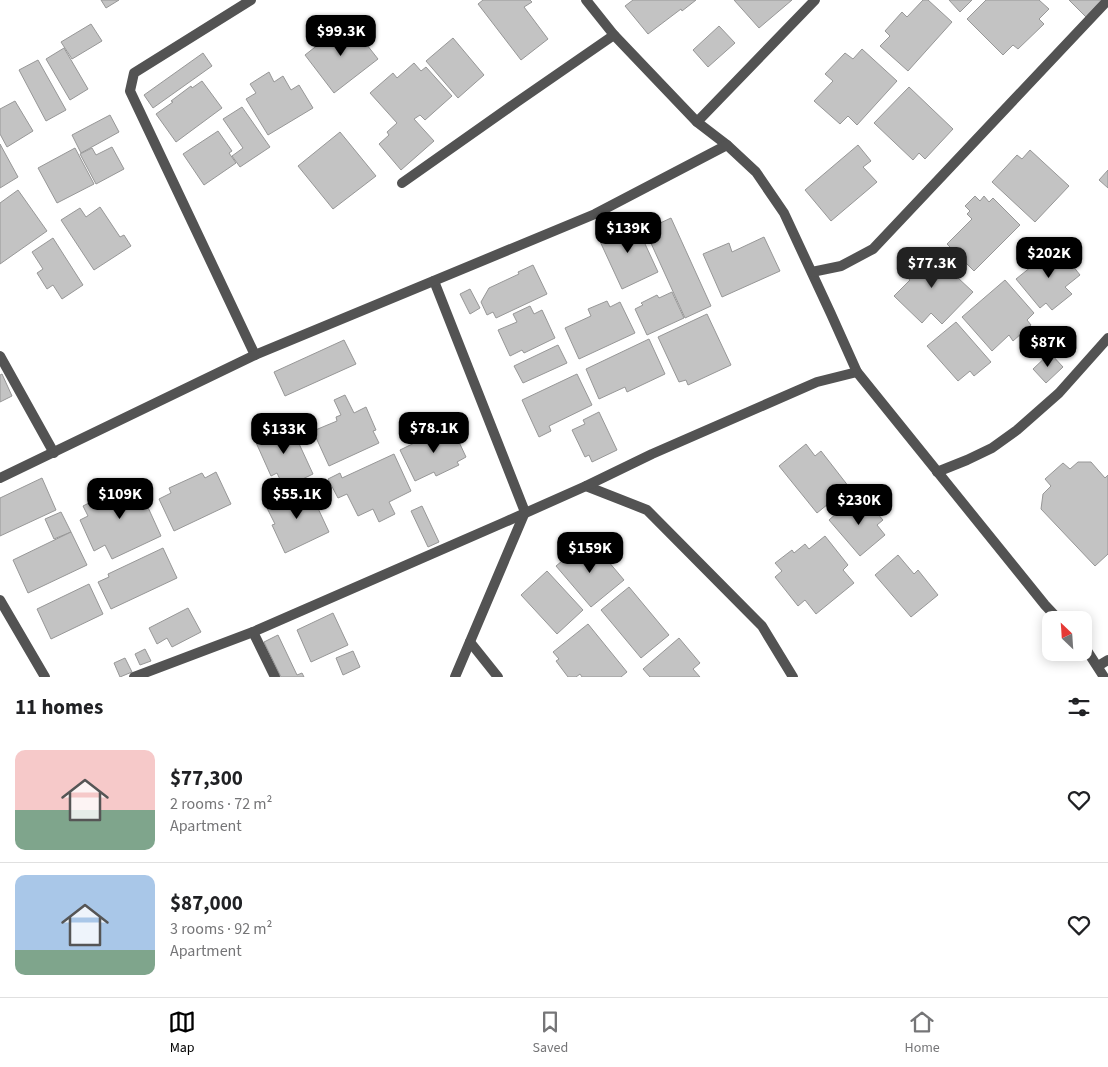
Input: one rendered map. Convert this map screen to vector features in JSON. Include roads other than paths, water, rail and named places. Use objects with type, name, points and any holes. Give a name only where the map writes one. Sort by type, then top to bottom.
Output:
[{"type":"street","points":[[252,0],[134,73],[130,91],[255,355]]},
{"type":"street","points":[[586,0],[614,35],[697,122],[727,145],[756,172],[784,213],[857,372],[1051,611]]},
{"type":"street","points":[[697,122],[815,0]]},
{"type":"street","points":[[812,272],[841,266],[873,249],[1108,0]]},
{"type":"street","points":[[402,183],[614,35]]},
{"type":"street","points":[[0,478],[255,355],[595,214],[727,145]]},
{"type":"street","points":[[434,281],[525,512],[455,677]]},
{"type":"street","points":[[937,472],[992,448],[1017,430],[1059,393],[1108,338]]},
{"type":"street","points":[[0,356],[54,452]]},
{"type":"street","points":[[134,677],[253,632],[817,382],[857,372]]},
{"type":"street","points":[[586,486],[647,510],[762,626],[793,677]]},
{"type":"street","points":[[0,600],[45,677]]},
{"type":"street","points":[[253,632],[275,677]]},
{"type":"street","points":[[470,642],[498,677]]},
{"type":"street","points":[[1092,657],[1104,677]]},
{"type":"street","points":[[1098,666],[1108,660]]}]
